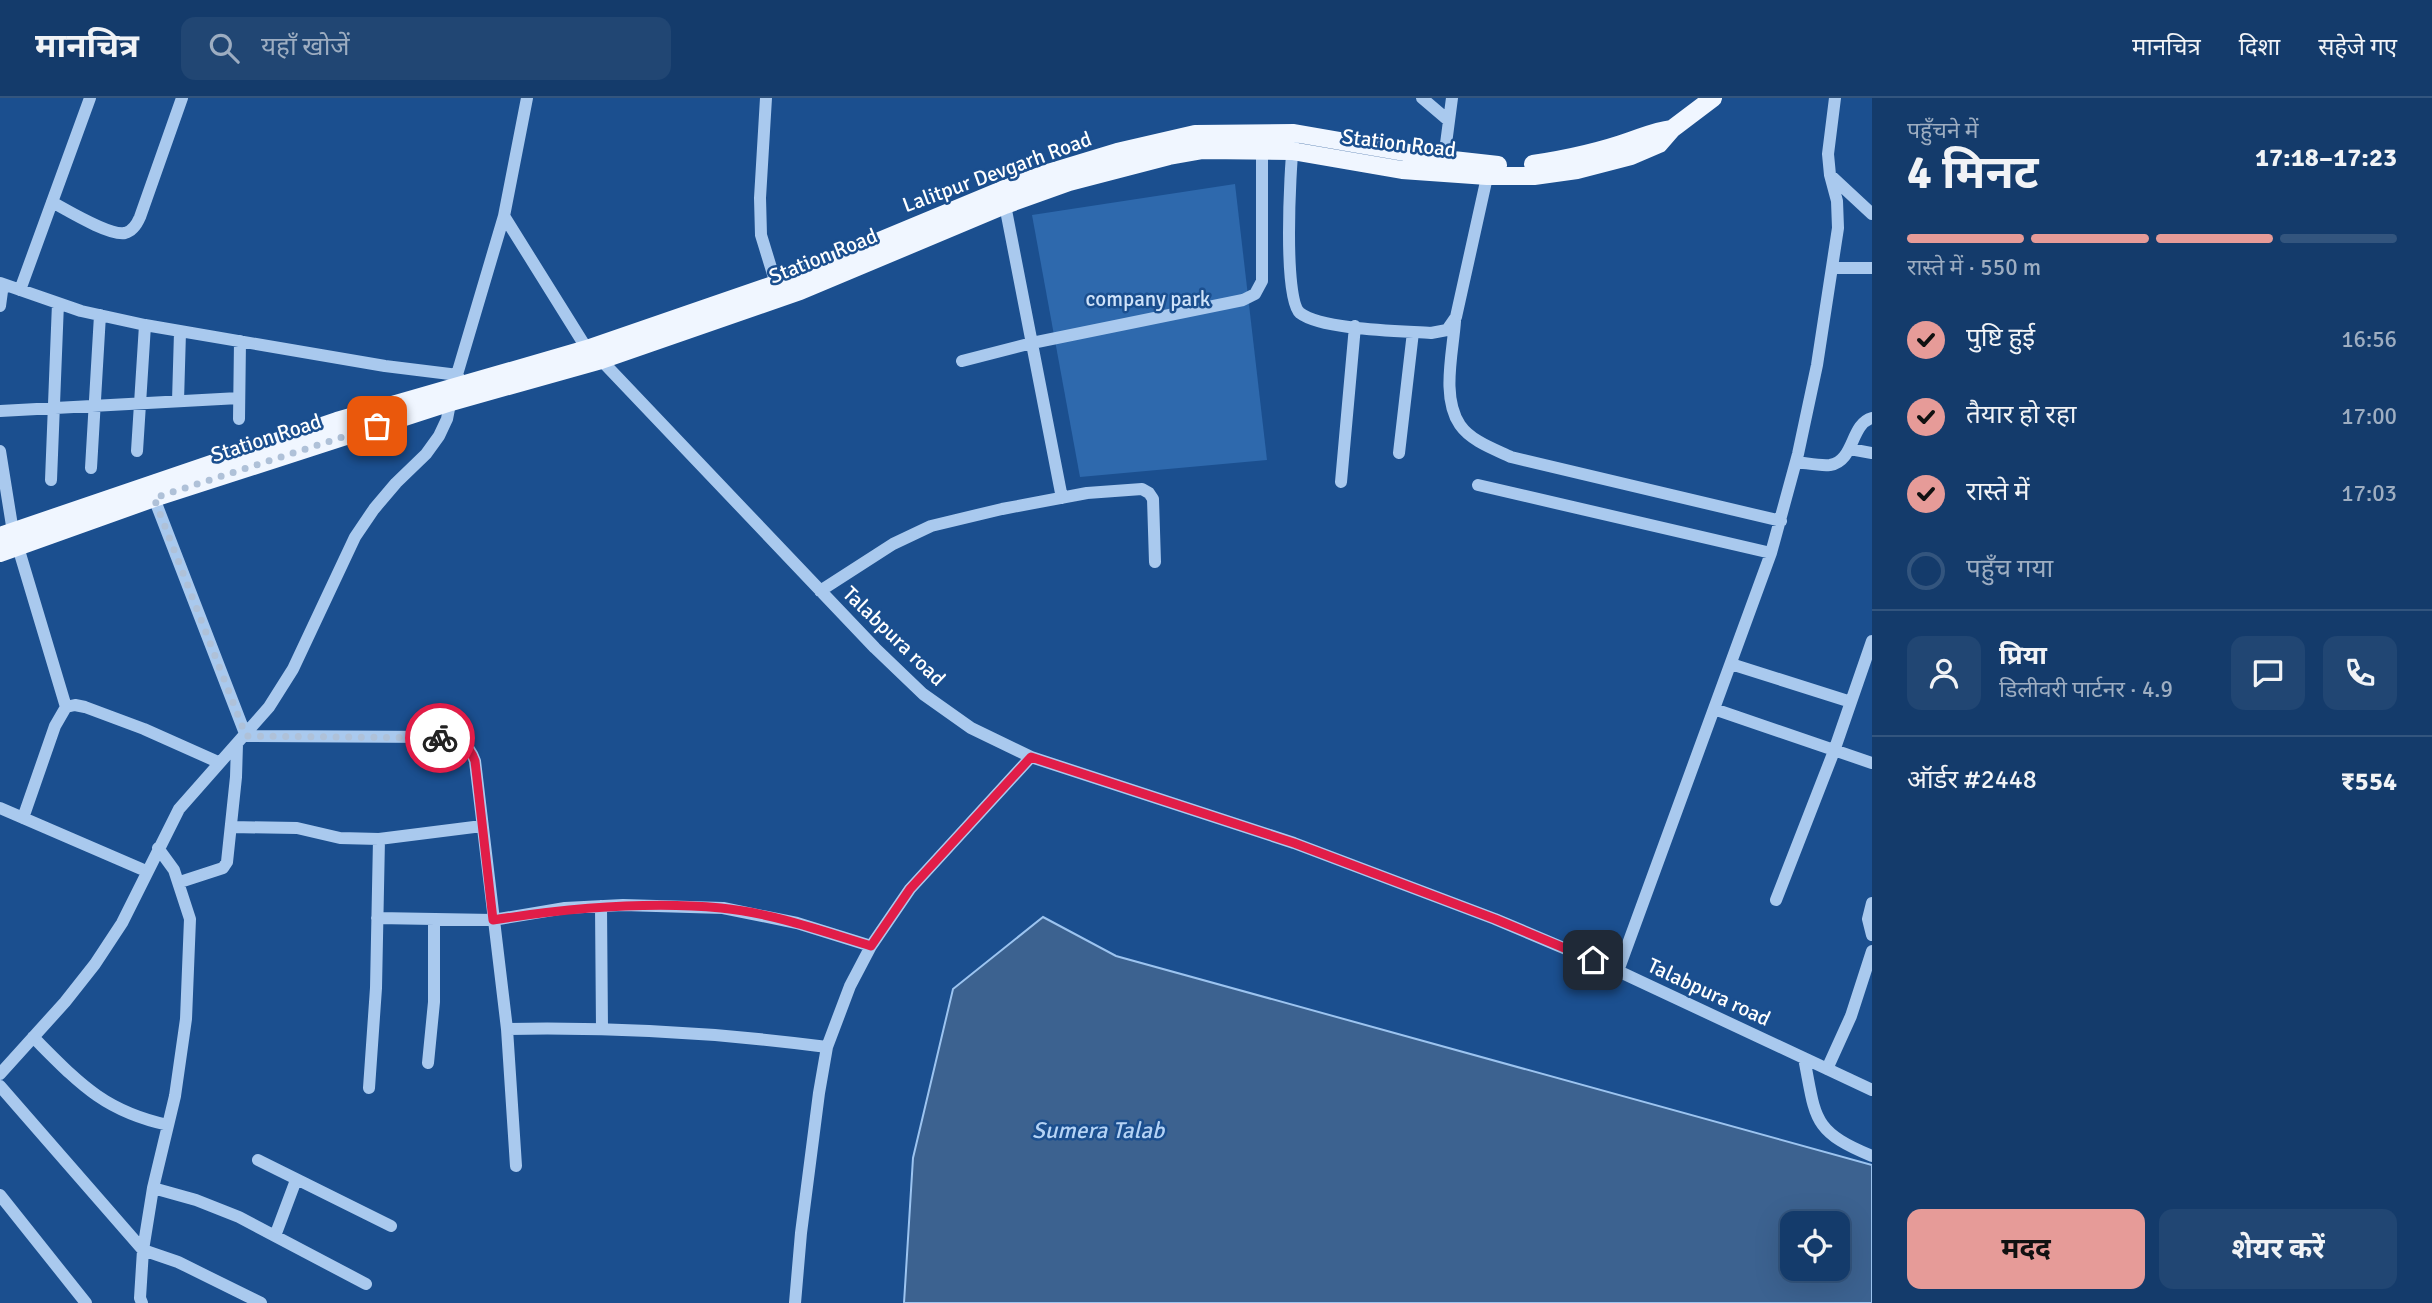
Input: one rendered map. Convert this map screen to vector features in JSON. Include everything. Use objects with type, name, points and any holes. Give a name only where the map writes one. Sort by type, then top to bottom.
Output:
[{"type":"main road","name":"Lalitpur Devgarh Road","points":[[8,542],[337,421],[454,388],[594,354],[776,284],[1002,190],[1117,152],[1195,134],[1444,159],[1488,171],[1561,160],[1631,141],[1652,131],[1672,129],[1713,98]]},
{"type":"main road","name":"Station Road","points":[[594,354],[800,291],[1005,205],[1069,182],[1169,156],[1203,150],[1262,150],[1293,142],[1402,170],[1488,171]]},
{"type":"main road","name":"Station Road","points":[[8,542],[154,498],[454,388]]},
{"type":"street","points":[[20,290],[90,98]]},
{"type":"street","points":[[52,202],[114,232],[132,230],[140,217],[182,98]]},
{"type":"street","points":[[0,1074],[65,1002],[102,954],[122,923],[179,808],[218,762],[242,740],[269,707],[293,669],[355,537],[374,509],[426,454],[439,436],[504,216],[527,98]]},
{"type":"street","points":[[766,98],[760,198],[761,235],[776,284]]},
{"type":"street","points":[[1422,98],[1449,121]]},
{"type":"street","points":[[1444,159],[1452,98]]},
{"type":"street","points":[[1618,971],[1771,552],[1796,462],[1817,365],[1838,228],[1837,201],[1828,154],[1835,98]]},
{"type":"street","points":[[1293,142],[1290,272],[1293,301],[1299,312],[1320,323],[1431,333],[1447,330],[1455,317]]},
{"type":"street","points":[[962,361],[1032,342],[1243,300],[1255,294],[1262,281],[1262,150]]},
{"type":"street","points":[[1488,171],[1455,317],[1450,389],[1453,409],[1461,426],[1479,442],[1511,457],[1780,521]]},
{"type":"street","points":[[1830,175],[1872,214]]},
{"type":"street","points":[[1005,205],[1062,498]]},
{"type":"street","name":"Talabpura road","points":[[504,216],[594,354],[875,648],[923,694],[971,728],[1031,757],[1294,843],[1495,919],[1618,971],[1872,1090]]},
{"type":"street","points":[[1833,268],[1872,268]]},
{"type":"street","points":[[0,306],[1,283],[100,315],[180,332],[385,366],[454,388]]},
{"type":"street","points":[[51,480],[58,303]]},
{"type":"street","points":[[92,468],[100,315]]},
{"type":"street","points":[[137,451],[145,325]]},
{"type":"street","points":[[1340,482],[1355,326]]},
{"type":"street","points":[[178,401],[180,332]]},
{"type":"street","points":[[1399,453],[1413,332]]},
{"type":"street","points":[[239,419],[240,341]]},
{"type":"street","points":[[0,411],[239,398]]},
{"type":"street","points":[[1796,462],[1832,465],[1850,449],[1863,422],[1872,418]]},
{"type":"street","points":[[1850,449],[1872,453]]},
{"type":"street","points":[[0,451],[8,542],[66,707]]},
{"type":"street","points":[[1478,485],[1771,552]]},
{"type":"street","points":[[820,591],[893,544],[931,526],[1062,498],[1133,489],[1142,489],[1153,499],[1155,562]]},
{"type":"street","points":[[154,498],[242,740],[227,862],[223,868],[180,882]]},
{"type":"street","points":[[1776,900],[1868,664],[1872,641]]},
{"type":"street","points":[[1731,664],[1851,702]]},
{"type":"street","points":[[23,818],[55,726],[66,707],[85,707],[144,729],[218,762]]},
{"type":"street","points":[[1714,709],[1872,763]]},
{"type":"street","points":[[242,740],[437,737],[463,742],[471,750],[475,761],[507,1029],[516,1166]]},
{"type":"street","points":[[795,1303],[818,1093],[827,1047],[850,986],[871,946],[910,889],[1031,757]]},
{"type":"street","points":[[0,808],[146,871]]},
{"type":"street","points":[[232,827],[297,828],[340,838],[379,839],[482,826]]},
{"type":"street","points":[[369,1088],[376,988],[379,839]]},
{"type":"street","points":[[142,1303],[143,1250],[153,1188],[175,1096],[186,1018],[190,919],[180,882],[158,848]]},
{"type":"street","points":[[1871,933],[1868,919],[1872,904]]},
{"type":"street","points":[[377,918],[493,920],[565,908],[623,905],[723,908],[797,923],[871,946]]},
{"type":"street","points":[[601,906],[603,1029]]},
{"type":"street","points":[[428,1063],[433,1002],[434,919]]},
{"type":"street","points":[[1827,1069],[1862,988],[1872,951]]},
{"type":"street","points":[[507,1029],[603,1029],[746,1037],[827,1047]]},
{"type":"street","points":[[33,1037],[99,1098],[133,1116],[168,1125]]},
{"type":"street","points":[[1804,1058],[1815,1112],[1822,1126],[1844,1144],[1872,1156]]},
{"type":"street","points":[[0,1086],[143,1250],[178,1262],[261,1303]]},
{"type":"street","points":[[258,1160],[391,1226]]},
{"type":"street","points":[[275,1236],[296,1180]]},
{"type":"street","points":[[153,1188],[218,1208],[366,1284]]},
{"type":"street","points":[[0,1195],[86,1303]]},
{"type":"green space","name":"company park","points":[[1235,184],[1267,460],[1080,477],[1032,215]]},
{"type":"water","name":"Sumera Talab","points":[[1043,917],[1116,956],[1872,1165],[1872,1303],[904,1303],[913,1158],[953,989]]},
{"type":"way so far","points":[[377,426],[154,498],[246,736],[440,738]]},
{"type":"route","points":[[440,738],[463,742],[471,750],[475,761],[493,920],[565,908],[623,905],[723,908],[797,923],[871,946],[910,889],[1031,757],[1294,843],[1495,919],[1593,960]]}]
